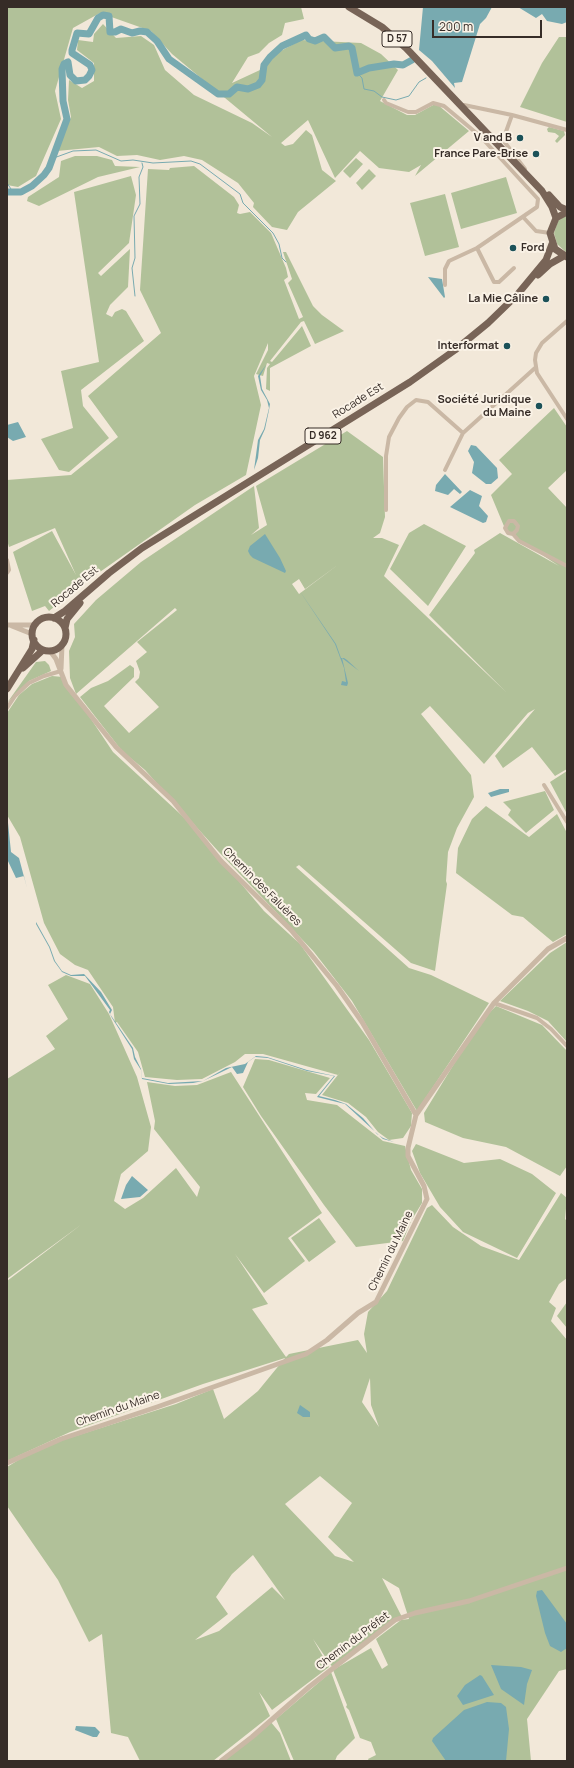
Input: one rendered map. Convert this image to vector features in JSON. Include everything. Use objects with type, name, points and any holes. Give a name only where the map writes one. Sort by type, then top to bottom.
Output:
[{"type":"main road","name":"D 57","points":[[349,7],[366,16],[399,40],[542,191],[552,207],[556,218]]},
{"type":"main road","name":"D 57","points":[[359,7],[399,36],[464,105],[474,118],[526,170],[557,204],[567,211]]},
{"type":"main road","points":[[566,256],[552,244],[550,234],[556,218],[567,211]]},
{"type":"main road","name":"D 962","points":[[526,285],[546,260],[552,244]]},
{"type":"main road","name":"D 962","points":[[526,285],[550,264],[566,256]]},
{"type":"main road","name":"Rocade Est","points":[[54,618],[65,611],[109,573],[142,548],[187,518],[410,382],[476,334],[526,285]]},
{"type":"main road","name":"Rocade Est","points":[[65,628],[67,619],[75,608],[109,573]]},
{"type":"main road","points":[[7,689],[26,665],[47,650],[62,645],[66,636],[65,628],[54,618],[44,618],[36,624],[32,649],[12,682]]},
{"type":"main road","points":[[33,637],[39,647],[47,650]]},
{"type":"street","points":[[384,100],[408,112],[416,112],[433,103],[439,103],[474,131],[538,199],[538,207],[477,248],[456,256],[446,264],[444,275],[445,285]]},
{"type":"street","points":[[464,105],[512,115],[567,130]]},
{"type":"street","points":[[474,118],[475,110],[480,108]]},
{"type":"street","points":[[512,115],[503,140],[526,170]]},
{"type":"street","points":[[523,217],[536,231],[550,234]]},
{"type":"street","points":[[477,248],[494,282],[499,282],[514,268]]},
{"type":"street","points":[[567,321],[542,343],[536,353],[535,368],[567,418]]},
{"type":"street","points":[[445,470],[463,433],[535,368]]},
{"type":"street","points":[[386,510],[386,456],[389,437],[399,418],[407,407],[416,400],[428,402],[463,433]]},
{"type":"street","points":[[514,534],[519,541],[567,566]]},
{"type":"street","points":[[7,560],[9,570],[7,573]]},
{"type":"street","points":[[7,625],[36,624]]},
{"type":"street","points":[[7,625],[33,637]]},
{"type":"street","name":"Chemin des Faluères","points":[[61,670],[62,645]]},
{"type":"street","name":"Chemin des Faluères","points":[[47,650],[61,670],[66,685],[116,747],[159,786],[229,870],[303,943],[351,1005],[416,1115]]},
{"type":"street","points":[[7,708],[15,696],[29,683],[61,670]]},
{"type":"street","points":[[544,785],[567,822]]},
{"type":"street","name":"Chemin du Maine","points":[[7,1463],[61,1439],[158,1407],[306,1354],[327,1340],[358,1313],[371,1307],[380,1296],[427,1199],[424,1186],[408,1156],[408,1148],[416,1115],[494,1003],[548,949],[567,938]]},
{"type":"street","points":[[494,1003],[536,1018],[552,1029],[567,1046]]},
{"type":"street","name":"Chemin du Préfet","points":[[221,1761],[252,1737],[309,1687],[395,1620],[415,1613],[468,1601],[567,1568]]},
{"type":"green space","points":[[7,7],[301,7],[304,19],[285,23],[282,35],[269,43],[259,53],[248,57],[232,83],[260,70],[277,53],[301,40],[361,43],[381,54],[398,70],[380,101],[407,115],[415,115],[435,104],[438,105],[469,131],[415,176],[421,165],[409,172],[379,168],[360,151],[335,178],[308,120],[281,143],[285,146],[293,144],[306,130],[312,135],[322,170],[336,181],[298,212],[287,230],[272,227],[253,207],[254,203],[238,183],[202,160],[184,156],[160,160],[137,155],[117,156],[99,147],[57,151],[71,117],[68,100],[69,80],[82,88],[94,81],[94,63],[77,50],[78,40],[93,42],[94,34],[103,24],[116,38],[141,36],[154,45],[165,70],[194,95],[252,123],[272,137],[172,54],[151,31],[100,13],[73,28],[55,91],[61,119],[36,176],[18,187],[7,185]]},
{"type":"green space","points":[[559,37],[567,37],[567,122],[520,107],[542,63]]},
{"type":"green space","points":[[549,127],[564,131],[565,135],[557,143],[555,141],[559,136],[555,133],[548,132],[547,129]]},
{"type":"green space","points":[[75,156],[97,156],[112,160],[115,166],[140,167],[98,177],[39,206],[27,201],[28,197],[59,177],[61,161]]},
{"type":"green space","points":[[356,158],[363,164],[350,178],[343,171]]},
{"type":"green space","points":[[194,166],[234,197],[239,205],[237,213],[240,214],[250,212],[271,233],[286,268],[288,277],[284,280],[299,319],[303,317],[288,283],[292,279],[283,252],[286,252],[313,306],[322,315],[344,331],[315,344],[304,321],[301,322],[270,361],[272,362],[302,326],[311,346],[270,368],[270,391],[266,389],[267,368],[270,364],[267,363],[263,376],[256,374],[268,350],[268,343],[254,376],[261,405],[246,475],[195,505],[80,586],[49,611],[45,606],[32,611],[13,552],[52,531],[76,575],[55,528],[9,547],[7,540],[7,480],[71,475],[118,437],[88,396],[161,333],[140,290],[148,169],[169,170],[170,168]]},
{"type":"green space","points":[[369,169],[376,176],[362,190],[356,183]]},
{"type":"green space","points":[[131,176],[136,195],[129,243],[98,273],[101,276],[130,249],[128,287],[110,305],[106,314],[112,317],[115,312],[122,309],[126,311],[144,341],[81,390],[83,406],[109,438],[69,472],[59,470],[41,439],[73,428],[61,371],[99,362],[74,192]]},
{"type":"green space","points":[[506,177],[517,213],[461,229],[451,193]]},
{"type":"green space","points":[[445,194],[459,247],[425,256],[410,203]]},
{"type":"green space","points":[[567,215],[567,253],[557,244],[554,233],[558,221]]},
{"type":"green space","points":[[554,408],[567,427],[567,470],[548,488],[567,508],[567,769],[555,776],[532,747],[503,768],[495,756],[535,709],[528,713],[484,764],[430,706],[421,714],[471,775],[474,797],[457,828],[448,852],[447,884],[435,971],[411,963],[299,865],[296,867],[409,968],[431,975],[489,1003],[417,1111],[352,1001],[314,952],[218,851],[145,770],[122,751],[80,697],[91,688],[108,681],[130,665],[134,668],[134,677],[104,706],[129,733],[159,707],[135,682],[139,678],[140,672],[136,661],[147,652],[137,642],[177,610],[175,608],[76,694],[70,678],[69,651],[75,637],[74,624],[96,600],[141,562],[254,486],[259,528],[251,535],[267,525],[256,486],[347,431],[383,457],[385,517],[380,533],[373,538],[382,538],[399,545],[384,576],[506,692],[429,615],[475,553],[474,550],[500,533],[559,566],[506,531],[491,495],[512,474],[499,460]],"holes":[[[339,564],[299,594],[292,584],[299,579],[305,589]]]},
{"type":"green space","points":[[424,524],[466,546],[428,606],[390,569],[409,533]]},
{"type":"green space","points":[[45,661],[49,665],[51,671],[29,681],[7,703],[36,662]]},
{"type":"green space","points":[[52,676],[63,677],[113,752],[190,823],[264,911],[300,944],[369,1040],[412,1113],[411,1126],[403,1138],[389,1140],[378,1132],[366,1117],[348,1103],[322,1095],[338,1075],[263,1054],[245,1054],[235,1062],[202,1079],[177,1080],[145,1077],[138,1052],[117,1022],[115,1023],[113,1007],[88,970],[75,965],[60,954],[44,923],[20,837],[7,815],[7,713],[19,695],[32,684]]},
{"type":"green space","points":[[567,771],[567,814],[550,782]]},
{"type":"green space","points":[[545,791],[554,810],[526,833],[508,815],[511,810],[503,802]]},
{"type":"green space","points":[[486,806],[529,837],[557,814],[567,833],[567,934],[553,942],[523,917],[512,915],[456,873],[458,848],[472,819]]},
{"type":"green space","points":[[567,942],[567,1042],[548,1021],[528,1011],[500,1001],[550,953]]},
{"type":"green space","points":[[66,975],[90,984],[109,1014],[137,1077],[151,1127],[148,1151],[121,1174],[114,1201],[125,1209],[143,1198],[176,1168],[197,1197],[200,1187],[154,1129],[155,1121],[147,1082],[175,1086],[197,1085],[231,1072],[322,1213],[288,1238],[305,1261],[264,1293],[235,1254],[268,1304],[252,1309],[286,1357],[289,1354],[358,1340],[367,1353],[364,1334],[368,1312],[387,1291],[427,1208],[432,1205],[453,1227],[481,1246],[519,1260],[561,1193],[567,1198],[565,1219],[567,1221],[567,1278],[559,1284],[549,1302],[556,1308],[551,1321],[567,1340],[567,1669],[559,1671],[527,1719],[531,1761],[369,1761],[368,1759],[376,1755],[371,1742],[360,1738],[349,1710],[346,1707],[347,1705],[333,1670],[371,1648],[382,1669],[388,1665],[376,1639],[401,1620],[409,1619],[399,1588],[382,1578],[402,1617],[333,1668],[313,1639],[329,1667],[272,1710],[259,1692],[270,1716],[213,1761],[140,1761],[128,1737],[111,1733],[102,1634],[89,1642],[58,1580],[7,1506],[7,1467],[38,1448],[176,1404],[213,1389],[224,1419],[258,1391],[285,1358],[203,1384],[70,1432],[7,1461],[7,1281],[82,1224],[7,1279],[7,1079],[55,1049],[46,1036],[68,1019],[48,985]],"holes":[[[370,1378],[371,1405],[379,1427],[362,1402]],[[320,1476],[352,1503],[328,1537],[354,1562],[335,1556],[285,1504]],[[253,1555],[285,1600],[272,1587],[219,1631],[195,1640],[228,1614],[216,1597],[232,1574]]]},
{"type":"green space","points":[[496,1006],[542,1025],[567,1051],[567,1166],[560,1176],[506,1147],[463,1138],[425,1122],[424,1113],[479,1023]]},
{"type":"green space","points":[[255,1059],[269,1060],[330,1078],[316,1094],[305,1093],[307,1100],[337,1105],[383,1141],[405,1146],[411,1170],[422,1189],[422,1203],[411,1221],[403,1241],[356,1247],[324,1205],[261,1116],[243,1087]]},
{"type":"green space","points":[[416,1144],[464,1163],[500,1159],[532,1174],[556,1193],[517,1258],[463,1232],[440,1207],[420,1173],[412,1151]]},
{"type":"green space","points":[[319,1218],[336,1242],[309,1262],[291,1238]]},
{"type":"green space","points":[[567,1302],[567,1328],[557,1316]]},
{"type":"green space","points":[[331,1672],[355,1738],[337,1756],[335,1761],[294,1761],[276,1719]]},
{"type":"green space","points":[[270,1721],[280,1733],[291,1761],[222,1761]]},
{"type":"water","points":[[423,7],[492,7],[486,18],[480,24],[462,82],[454,83],[455,88],[432,61],[419,50]]},
{"type":"water","points":[[518,7],[567,7],[567,22],[562,24],[547,21],[542,14],[536,18]]},
{"type":"water","points":[[428,277],[442,279],[444,298]]},
{"type":"water","points":[[266,365],[260,376],[262,389],[270,404],[265,429],[260,440],[258,458],[254,470],[258,440],[264,429],[269,408],[267,400],[261,390],[258,376]]},
{"type":"water","points":[[18,422],[26,437],[13,441],[7,437],[7,425]]},
{"type":"water","points":[[471,445],[476,446],[497,468],[498,478],[491,484],[486,484],[472,473],[474,462],[468,451]]},
{"type":"water","points":[[445,474],[462,492],[460,494],[454,489],[448,495],[435,491],[436,485]]},
{"type":"water","points":[[470,490],[482,496],[479,506],[488,516],[486,522],[483,523],[450,507]]},
{"type":"water","points":[[265,534],[280,558],[286,571],[285,573],[253,558],[250,555],[248,551],[250,546]]},
{"type":"water","points":[[299,590],[336,644],[342,658],[348,683],[347,686],[341,685],[342,681],[346,682],[344,668],[335,644]]},
{"type":"water","points":[[342,658],[347,660],[359,671]]},
{"type":"water","points":[[500,789],[509,789],[509,792],[491,797],[488,793]]},
{"type":"water","points":[[7,813],[11,852],[19,858],[24,876],[16,878],[7,859]]},
{"type":"water","points":[[36,922],[50,947],[55,961],[62,971],[71,975],[84,974],[101,992],[112,1010],[110,1014],[110,1010],[85,976],[71,976],[62,972],[54,961],[49,947]]},
{"type":"water","points":[[110,1014],[133,1048],[135,1057],[141,1069],[142,1078],[168,1083],[203,1081],[169,1084],[142,1079],[141,1070],[134,1059],[132,1049]]},
{"type":"water","points":[[256,1056],[267,1057],[307,1070],[335,1076],[319,1096],[346,1104],[363,1118],[375,1131],[345,1104],[317,1097],[334,1076],[307,1071],[268,1058],[255,1057],[248,1062],[243,1073],[237,1074],[232,1067],[203,1081],[226,1068],[245,1064]]},
{"type":"water","points":[[132,1176],[148,1190],[140,1197],[121,1199],[126,1185]]},
{"type":"water","points":[[300,1405],[310,1412],[310,1417],[303,1417],[297,1413]]},
{"type":"water","points":[[542,1590],[567,1624],[567,1648],[561,1652],[550,1646],[545,1633],[536,1596],[537,1591]]},
{"type":"water","points":[[491,1665],[521,1667],[532,1670],[527,1684],[524,1705],[501,1689]]},
{"type":"water","points":[[480,1675],[494,1695],[463,1705],[457,1696],[465,1685]]},
{"type":"water","points":[[487,1702],[501,1703],[506,1707],[509,1729],[506,1761],[446,1761],[432,1741],[433,1738],[464,1710]]},
{"type":"water","points":[[76,1726],[95,1727],[100,1732],[97,1737],[93,1737],[75,1730]]},
{"type":"waterway","points":[[7,192],[21,192],[32,186],[49,168],[67,119],[63,101],[62,69],[64,64],[68,62],[70,75],[76,81],[85,80],[89,76],[92,70],[90,65],[72,53],[72,50],[77,33],[89,34],[98,18],[103,15],[109,16],[110,32],[115,32],[121,29],[132,33],[140,31],[147,32],[157,41],[169,59],[218,94],[229,94],[237,87],[248,89],[258,85],[262,80],[264,65],[270,57],[282,46],[306,35],[309,39],[315,41],[324,37],[335,48],[349,46],[352,48],[357,73],[369,68],[394,64],[403,65],[412,60]]},
{"type":"waterway","points":[[357,73],[362,78],[364,89],[374,91],[382,97],[396,100],[409,96],[419,82],[426,78]]},
{"type":"waterway","points":[[51,159],[73,151],[96,150],[121,161],[133,160],[153,163],[191,161],[200,164],[240,194],[243,203],[273,233],[279,244],[282,258],[286,262]]},
{"type":"waterway","points":[[135,296],[132,268],[135,258],[134,216],[140,204],[139,177],[143,167],[142,163]]},
{"type":"waterway","points":[[7,183],[13,192]]},
{"type":"place","name":"V and B","points":[[520,138]]},
{"type":"place","name":"France Pare-Brise","points":[[536,154]]},
{"type":"place","name":"Ford","points":[[513,248]]},
{"type":"place","name":"La Mie Câline","points":[[546,299]]},
{"type":"place","name":"Interformat","points":[[507,346]]},
{"type":"place","name":"Société Juridique du Maine","points":[[539,406]]}]
